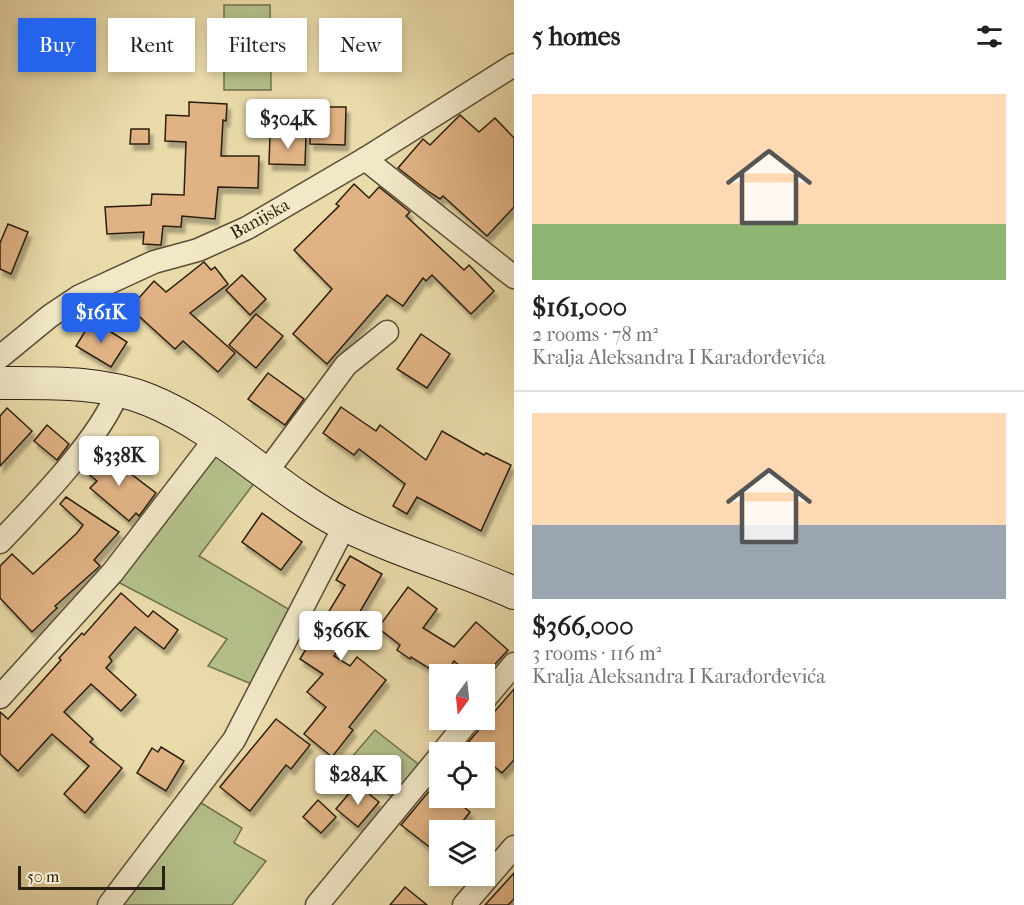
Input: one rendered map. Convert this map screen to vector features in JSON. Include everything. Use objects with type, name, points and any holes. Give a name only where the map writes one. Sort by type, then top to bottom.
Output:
[{"type":"street","name":"Banijska","points":[[0,357],[50,316],[80,296],[154,261],[198,250],[224,240],[365,159],[514,64]]},
{"type":"street","points":[[365,159],[514,277]]},
{"type":"street","points":[[265,474],[346,365],[387,332]]},
{"type":"street","points":[[0,383],[69,384],[118,391],[148,400],[216,438],[265,474],[345,525],[514,593]]},
{"type":"street","points":[[0,542],[31,509],[103,422],[118,391]]},
{"type":"street","points":[[0,697],[106,580],[216,438]]},
{"type":"street","points":[[109,905],[234,740],[345,525]]},
{"type":"street","points":[[495,687],[514,664]]},
{"type":"street","points":[[451,742],[461,730]]},
{"type":"street","points":[[317,905],[429,769]]},
{"type":"street","points":[[464,905],[514,847]]},
{"type":"green space","points":[[224,5],[270,5],[270,18],[224,18]]},
{"type":"green space","points":[[224,72],[271,72],[271,90],[224,90]]},
{"type":"green space","points":[[217,452],[255,482],[199,556],[290,610],[254,685],[208,666],[227,639],[114,580]]},
{"type":"green space","points":[[375,730],[422,767],[394,798],[345,765]]},
{"type":"green space","points":[[198,801],[242,828],[234,843],[266,861],[232,905],[119,905]]},
{"type":"building","points":[[189,102],[227,104],[226,121],[223,120],[221,156],[259,156],[258,188],[218,187],[215,219],[182,216],[181,227],[163,226],[161,245],[143,244],[144,232],[107,234],[105,207],[151,205],[152,194],[184,195],[186,142],[165,141],[166,115],[189,116]]},
{"type":"building","points":[[310,107],[346,107],[345,145],[310,144]]},
{"type":"building","points":[[460,115],[479,132],[495,118],[514,138],[514,207],[487,236],[443,196],[440,199],[398,168],[423,139],[430,145]]},
{"type":"building","points":[[131,129],[149,129],[149,144],[130,144]]},
{"type":"building","points":[[270,134],[306,135],[305,165],[269,164]]},
{"type":"building","points":[[354,184],[369,198],[379,187],[410,212],[406,216],[464,270],[469,265],[494,291],[471,314],[432,275],[426,281],[423,278],[403,306],[387,295],[327,364],[293,334],[332,289],[294,250],[339,206],[336,204]]},
{"type":"building","points":[[8,224],[28,232],[11,274],[0,269],[0,243]]},
{"type":"building","points":[[204,262],[211,270],[215,267],[228,284],[190,313],[235,353],[218,372],[183,341],[175,349],[130,308],[154,281],[166,292]]},
{"type":"building","points":[[242,275],[266,299],[250,315],[226,290]]},
{"type":"building","points":[[256,314],[283,336],[256,368],[229,345]]},
{"type":"building","points":[[92,320],[127,342],[111,367],[76,346]]},
{"type":"building","points":[[421,334],[450,354],[427,388],[397,369]]},
{"type":"building","points":[[268,373],[304,399],[285,425],[248,399]]},
{"type":"building","points":[[341,407],[376,431],[380,425],[426,460],[442,431],[484,455],[486,453],[511,465],[481,531],[417,497],[407,514],[393,506],[405,484],[359,449],[354,455],[323,433]]},
{"type":"building","points":[[7,408],[32,431],[0,466],[0,416]]},
{"type":"building","points":[[47,425],[69,444],[57,460],[34,441]]},
{"type":"building","points":[[102,452],[156,493],[139,516],[136,513],[129,521],[90,488],[97,481],[85,471]]},
{"type":"building","points":[[66,497],[119,532],[94,560],[100,566],[55,606],[57,608],[32,632],[0,598],[0,566],[12,554],[33,574],[77,533],[83,525],[60,504]]},
{"type":"building","points":[[262,513],[302,542],[281,570],[242,542]]},
{"type":"building","points":[[350,556],[382,574],[334,656],[350,666],[357,657],[386,680],[349,727],[353,730],[332,757],[304,734],[326,707],[307,692],[323,674],[300,659],[345,585],[336,580]]},
{"type":"building","points":[[408,587],[437,609],[423,628],[454,647],[476,622],[508,650],[495,664],[457,664],[454,661],[452,664],[429,664],[429,668],[397,650],[400,645],[378,628]]},
{"type":"building","points":[[121,593],[148,617],[153,611],[178,630],[164,649],[135,627],[109,657],[112,661],[106,668],[136,695],[121,711],[91,684],[64,712],[93,739],[90,742],[122,768],[85,813],[64,794],[89,766],[52,734],[18,771],[0,754],[0,712],[8,719],[61,660],[59,658],[82,633],[84,635]]},
{"type":"building","points":[[514,689],[514,760],[502,773],[495,767],[495,742],[468,742],[479,730],[495,730],[495,711]]},
{"type":"building","points":[[276,719],[310,745],[291,769],[286,765],[250,811],[220,787]]},
{"type":"building","points":[[161,747],[184,761],[166,791],[137,773],[152,748],[158,752]]},
{"type":"building","points":[[357,784],[379,802],[358,827],[336,809]]},
{"type":"building","points":[[429,791],[429,808],[465,808],[470,812],[464,820],[429,820],[429,847],[401,825]]},
{"type":"building","points":[[318,800],[336,817],[321,833],[303,817]]},
{"type":"building","points":[[514,873],[514,899],[508,905],[485,905]]},
{"type":"building","points":[[405,887],[427,905],[390,905]]}]
